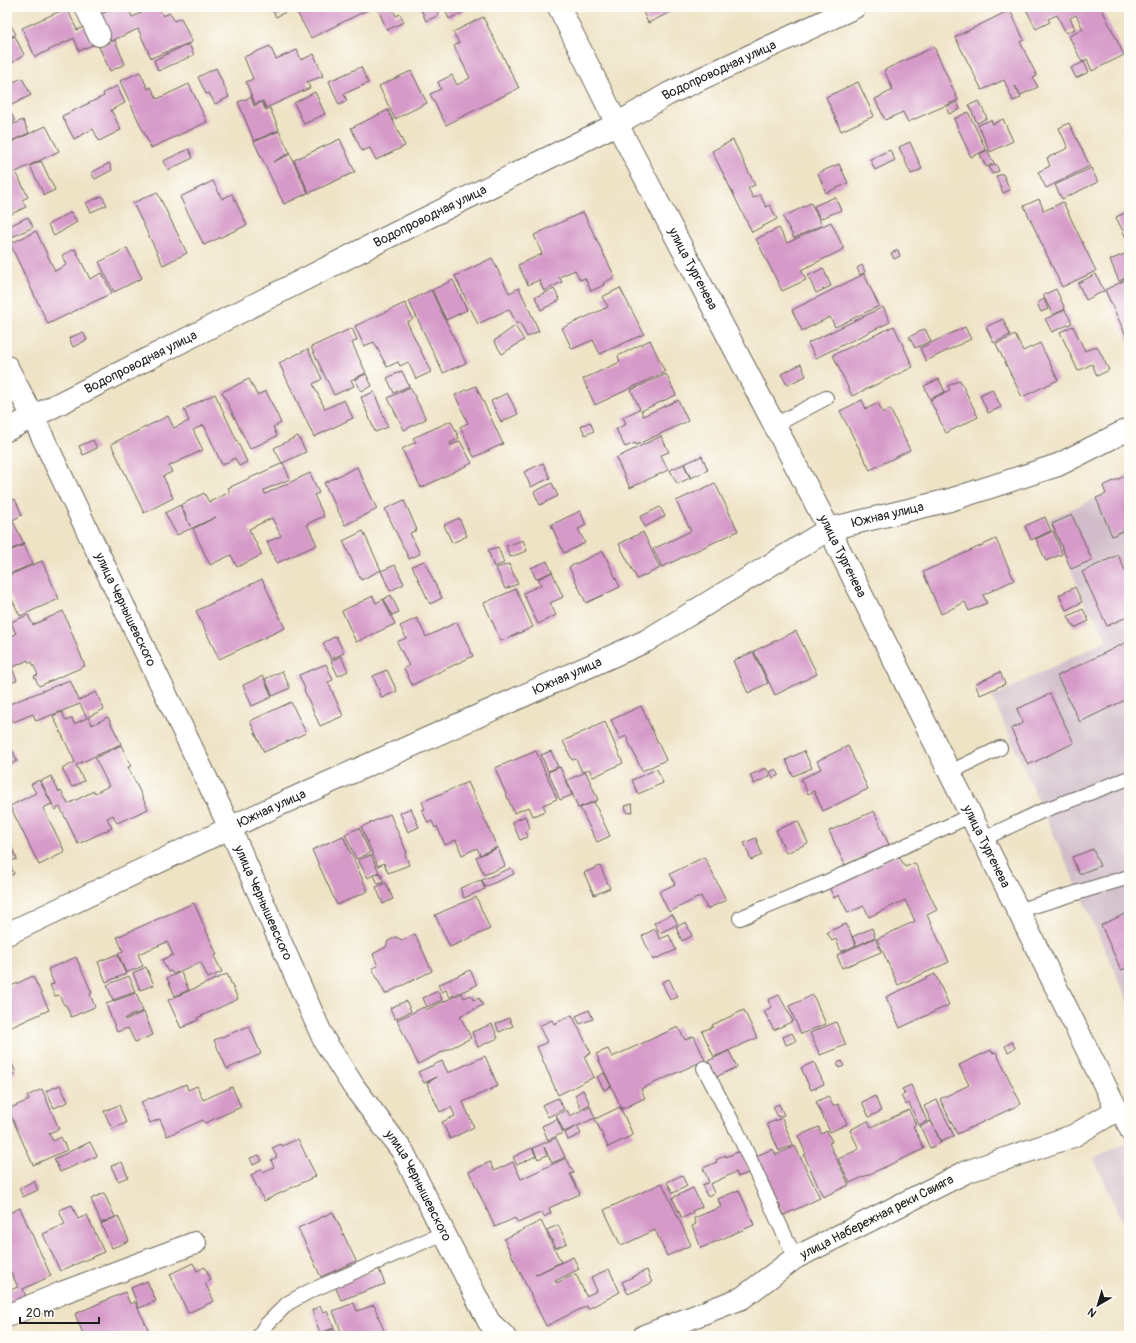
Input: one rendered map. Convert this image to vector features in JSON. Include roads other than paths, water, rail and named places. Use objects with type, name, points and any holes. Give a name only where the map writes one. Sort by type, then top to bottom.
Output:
[{"type":"street","points":[[86,7],[99,35]]},
{"type":"street","name":"улица Тургенева","points":[[559,7],[617,124],[829,529],[984,839],[1017,911],[1116,1110]]},
{"type":"street","name":"Водопроводная улица","points":[[7,430],[383,239],[617,124],[668,94],[855,7]]},
{"type":"street","name":"улица Чернышевского","points":[[7,367],[33,417],[230,828],[324,1040],[354,1087],[403,1152],[489,1322],[503,1336]]},
{"type":"street","name":"Южная улица","points":[[7,934],[230,828],[646,641],[829,529],[950,500],[1058,465],[1129,429]]},
{"type":"street","name":"улица Набережная реки Свияга","points":[[644,1336],[742,1298],[795,1258],[966,1172],[1073,1136],[1116,1110]]},
{"type":"street","points":[[7,1316],[64,1292],[195,1243]]},
{"type":"lane","points":[[775,425],[826,398]]},
{"type":"lane","points":[[950,772],[1000,748]]},
{"type":"lane","points":[[984,839],[1042,811],[1129,778]]},
{"type":"lane","points":[[740,918],[822,884],[972,815]]},
{"type":"lane","points":[[1017,911],[1129,877]]},
{"type":"lane","points":[[704,1068],[737,1132],[795,1258]]},
{"type":"lane","points":[[1116,1110],[1129,1135]]},
{"type":"lane","points":[[259,1336],[265,1326],[288,1303],[310,1291],[444,1232]]}]
